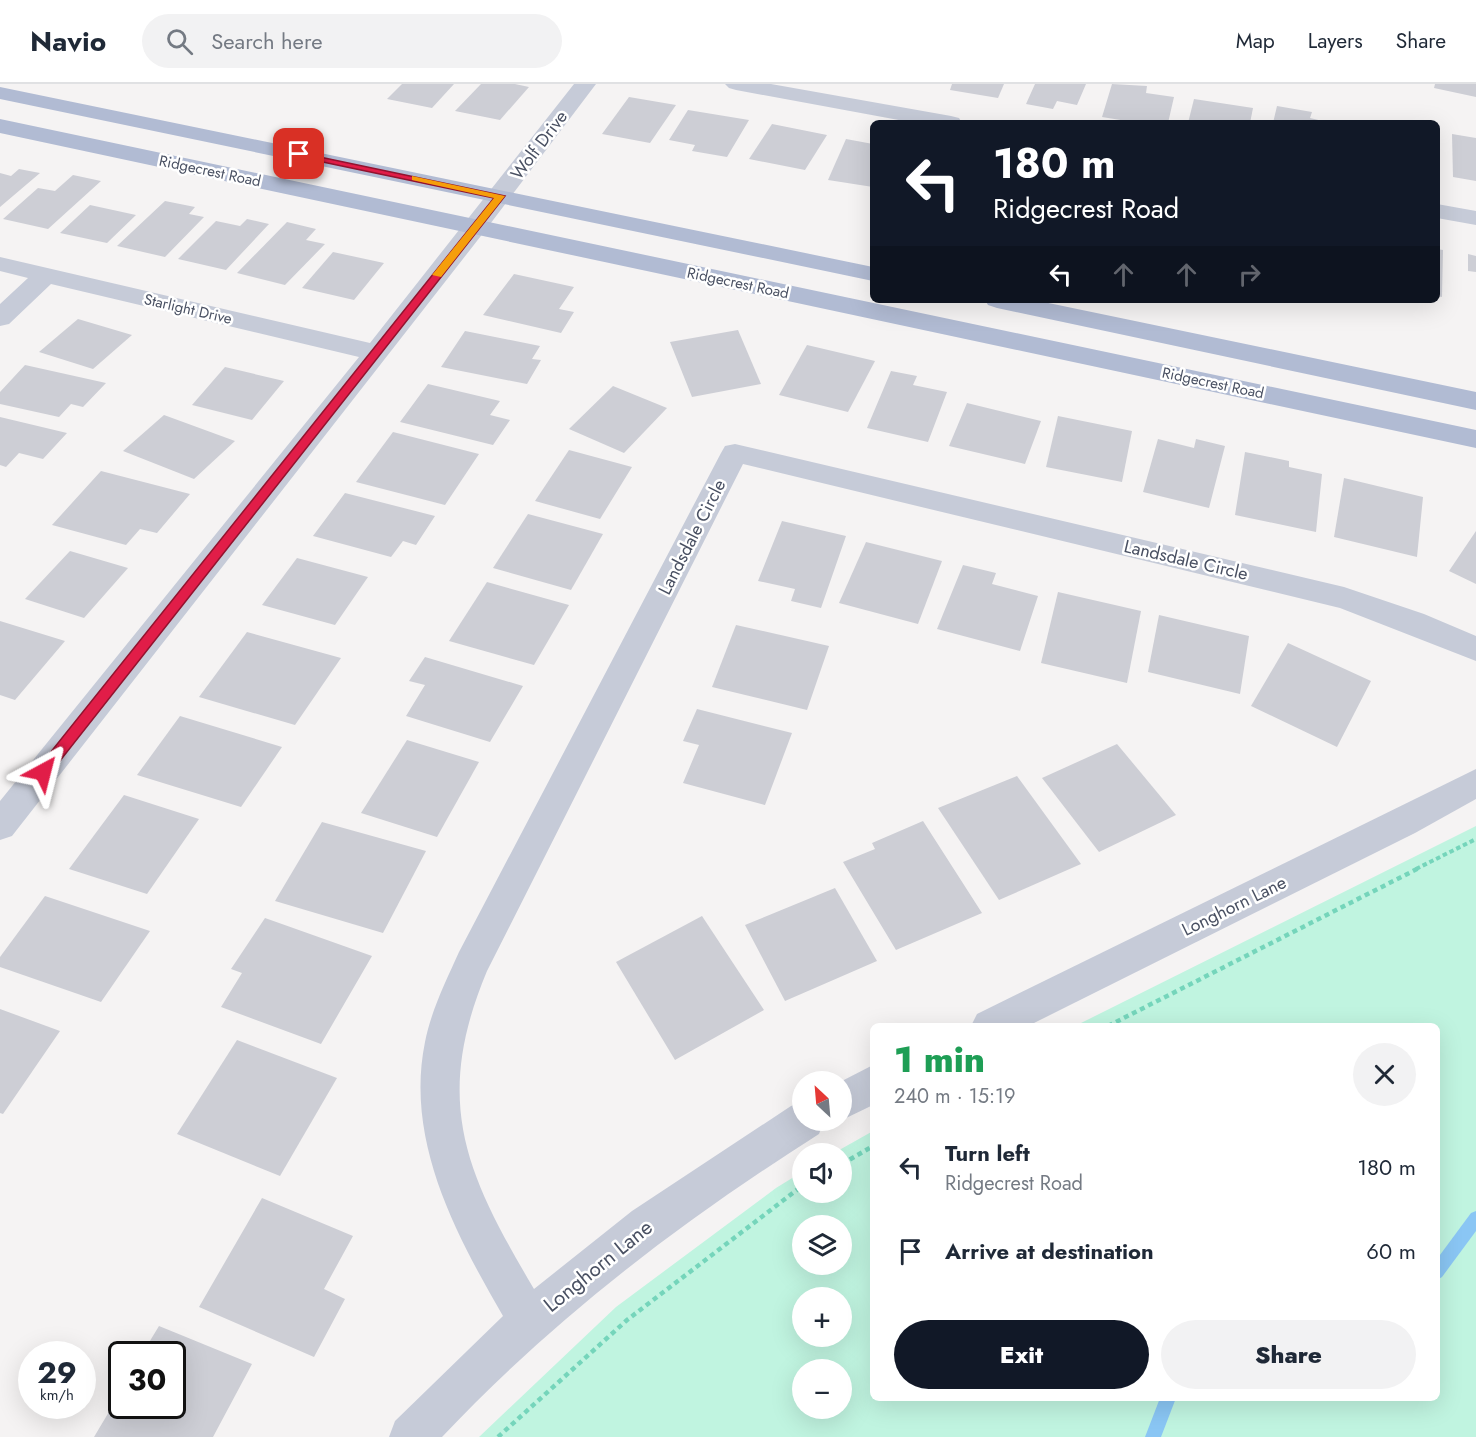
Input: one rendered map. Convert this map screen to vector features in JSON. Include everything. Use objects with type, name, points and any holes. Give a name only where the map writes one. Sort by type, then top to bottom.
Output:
[{"type":"main road","name":"Ridgecrest Road","points":[[0,93],[870,273]]},
{"type":"main road","name":"Ridgecrest Road","points":[[0,126],[1476,439]]},
{"type":"main road","points":[[1011,303],[1476,401]]},
{"type":"street","name":"Wolf Drive","points":[[0,826],[476,227],[585,84]]},
{"type":"street","points":[[736,84],[934,120]]},
{"type":"street","points":[[1440,212],[1476,218]]},
{"type":"street","name":"Starlight Drive","points":[[0,264],[376,353]]},
{"type":"street","points":[[0,318],[46,275]]},
{"type":"street","name":"Landsdale Circle","points":[[529,1322],[481,1238],[452,1163],[441,1119],[439,1081],[444,1043],[455,1004],[472,964],[735,453],[1344,598],[1413,622],[1476,649]]},
{"type":"street","name":"Longhorn Lane","points":[[996,1023],[1403,823],[1476,783]]},
{"type":"street","points":[[852,1096],[870,1086]]},
{"type":"street","name":"Longhorn Lane","points":[[411,1437],[529,1322],[616,1249],[682,1199],[792,1128]]},
{"type":"path","points":[[1114,1023],[1476,839]]},
{"type":"path","points":[[852,1158],[870,1148]]},
{"type":"path","points":[[498,1437],[627,1320],[792,1194]]},
{"type":"green space","points":[[1476,826],[1476,1437],[479,1437],[616,1307],[792,1178],[792,1203],[852,1203],[852,1143],[870,1133],[870,1401],[1440,1401],[1440,1023],[1081,1023]]},
{"type":"building","points":[[402,84],[454,84],[432,108],[387,99]]},
{"type":"building","points":[[481,84],[515,84],[529,87],[500,120],[455,111]]},
{"type":"building","points":[[952,84],[1004,84],[998,98],[950,90]]},
{"type":"building","points":[[1035,84],[1086,84],[1077,105],[1057,101],[1053,109],[1026,104]]},
{"type":"building","points":[[1112,84],[1147,86],[1146,93],[1174,97],[1169,120],[1120,120],[1102,117]]},
{"type":"building","points":[[1435,84],[1476,84],[1476,97],[1434,88]]},
{"type":"building","points":[[629,97],[676,105],[650,143],[602,134]]},
{"type":"building","points":[[1194,99],[1253,108],[1251,120],[1189,120]]},
{"type":"building","points":[[1277,106],[1312,112],[1310,118],[1318,120],[1274,120]]},
{"type":"building","points":[[688,110],[749,120],[727,157],[692,151],[695,145],[669,140]]},
{"type":"building","points":[[772,124],[827,135],[805,170],[749,159]]},
{"type":"building","points":[[1452,134],[1476,138],[1476,181],[1453,177]]},
{"type":"building","points":[[846,139],[870,143],[870,187],[828,180]]},
{"type":"building","points":[[19,169],[40,173],[0,207],[0,173],[11,176]]},
{"type":"building","points":[[73,175],[101,181],[48,229],[3,219],[38,188],[55,191]]},
{"type":"building","points":[[165,201],[195,207],[189,214],[204,217],[165,257],[117,246]]},
{"type":"building","points":[[90,205],[136,215],[107,243],[60,233]]},
{"type":"building","points":[[247,219],[269,224],[226,270],[178,259],[216,221],[240,226]]},
{"type":"building","points":[[287,222],[316,229],[306,240],[325,244],[285,285],[237,273]]},
{"type":"building","points":[[1440,250],[1443,250],[1442,297],[1440,297]]},
{"type":"building","points":[[333,252],[384,263],[354,300],[302,288]]},
{"type":"building","points":[[1468,254],[1476,256],[1476,272],[1468,271]]},
{"type":"building","points":[[514,274],[574,287],[559,309],[574,312],[561,333],[483,315]]},
{"type":"building","points":[[78,319],[132,335],[93,369],[39,352]]},
{"type":"building","points":[[738,330],[761,384],[692,397],[670,342]]},
{"type":"building","points":[[465,331],[540,346],[532,359],[541,360],[527,384],[441,367]]},
{"type":"building","points":[[807,345],[875,361],[848,412],[779,395]]},
{"type":"building","points":[[25,365],[106,383],[83,407],[71,404],[59,417],[0,404],[0,392]]},
{"type":"building","points":[[225,367],[284,381],[252,420],[192,405]]},
{"type":"building","points":[[891,371],[917,376],[913,385],[947,392],[928,442],[867,428]]},
{"type":"building","points":[[428,384],[500,401],[490,415],[510,420],[493,445],[400,422]]},
{"type":"building","points":[[613,386],[667,408],[624,453],[569,429]]},
{"type":"building","points":[[967,403],[1041,421],[1025,464],[949,446]]},
{"type":"building","points":[[164,415],[235,441],[194,479],[123,451]]},
{"type":"building","points":[[1058,416],[1132,431],[1122,482],[1046,467]]},
{"type":"building","points":[[0,417],[67,433],[43,459],[19,453],[6,467],[0,465]]},
{"type":"building","points":[[393,432],[479,454],[445,505],[356,482]]},
{"type":"building","points":[[1158,439],[1194,448],[1196,439],[1225,446],[1209,508],[1143,492]]},
{"type":"building","points":[[569,450],[632,467],[600,519],[535,501]]},
{"type":"building","points":[[1245,452],[1289,461],[1289,467],[1322,474],[1316,532],[1235,515]]},
{"type":"building","points":[[101,471],[190,494],[157,533],[140,529],[126,545],[52,525]]},
{"type":"building","points":[[1344,478],[1423,497],[1417,557],[1334,537]]},
{"type":"building","points":[[345,493],[435,516],[416,545],[403,541],[391,557],[313,536]]},
{"type":"building","points":[[528,514],[603,534],[571,590],[493,568]]},
{"type":"building","points":[[782,521],[846,536],[821,608],[791,601],[795,589],[758,581]]},
{"type":"building","points":[[1476,531],[1476,584],[1449,571]]},
{"type":"building","points":[[866,542],[942,561],[918,624],[839,603]]},
{"type":"building","points":[[70,551],[128,568],[84,618],[25,599]]},
{"type":"building","points":[[297,558],[368,577],[335,625],[262,605]]},
{"type":"building","points":[[963,565],[996,573],[992,584],[1038,596],[1020,651],[937,629]]},
{"type":"building","points":[[487,582],[569,605],[534,665],[449,641]]},
{"type":"building","points":[[1058,592],[1141,611],[1127,683],[1041,663]]},
{"type":"building","points":[[1159,615],[1249,636],[1240,694],[1148,672]]},
{"type":"building","points":[[0,621],[65,641],[15,700],[0,695]]},
{"type":"building","points":[[736,625],[829,646],[807,710],[712,687]]},
{"type":"building","points":[[247,632],[341,658],[295,725],[199,697]]},
{"type":"building","points":[[1288,643],[1371,681],[1337,747],[1251,706]]},
{"type":"building","points":[[425,657],[523,686],[490,742],[406,716],[425,685],[409,681]]},
{"type":"building","points":[[697,709],[792,733],[765,805],[683,783],[699,745],[683,741]]},
{"type":"building","points":[[180,716],[282,747],[241,807],[137,775]]},
{"type":"building","points":[[407,740],[479,762],[437,837],[361,813]]},
{"type":"building","points":[[1117,744],[1176,815],[1099,852],[1042,778]]},
{"type":"building","points":[[1017,776],[1081,864],[999,900],[938,808]]},
{"type":"building","points":[[124,795],[199,819],[147,894],[69,869]]},
{"type":"building","points":[[923,821],[982,913],[896,950],[843,862],[875,849],[872,843]]},
{"type":"building","points":[[322,822],[426,851],[383,933],[275,901]]},
{"type":"building","points":[[835,888],[877,961],[785,1001],[745,925]]},
{"type":"building","points":[[45,896],[150,931],[101,1002],[0,967],[0,957]]},
{"type":"building","points":[[702,916],[764,1010],[675,1060],[616,962]]},
{"type":"building","points":[[265,918],[372,956],[321,1044],[221,1007],[242,973],[231,969]]},
{"type":"building","points":[[0,1009],[60,1031],[3,1114],[0,1113]]},
{"type":"building","points":[[237,1040],[337,1078],[280,1176],[177,1134]]},
{"type":"building","points":[[262,1198],[353,1236],[324,1289],[345,1299],[314,1357],[199,1307]]},
{"type":"building","points":[[159,1326],[252,1364],[213,1437],[94,1437],[108,1414],[108,1419],[186,1419],[186,1341],[150,1341]]},
{"type":"waterway","points":[[1440,1268],[1476,1218]]},
{"type":"waterway","points":[[1153,1437],[1167,1401]]},
{"type":"slow traffic","points":[[415,178],[500,196],[437,275]]},
{"type":"route","points":[[43,772],[500,196],[299,154]]}]
